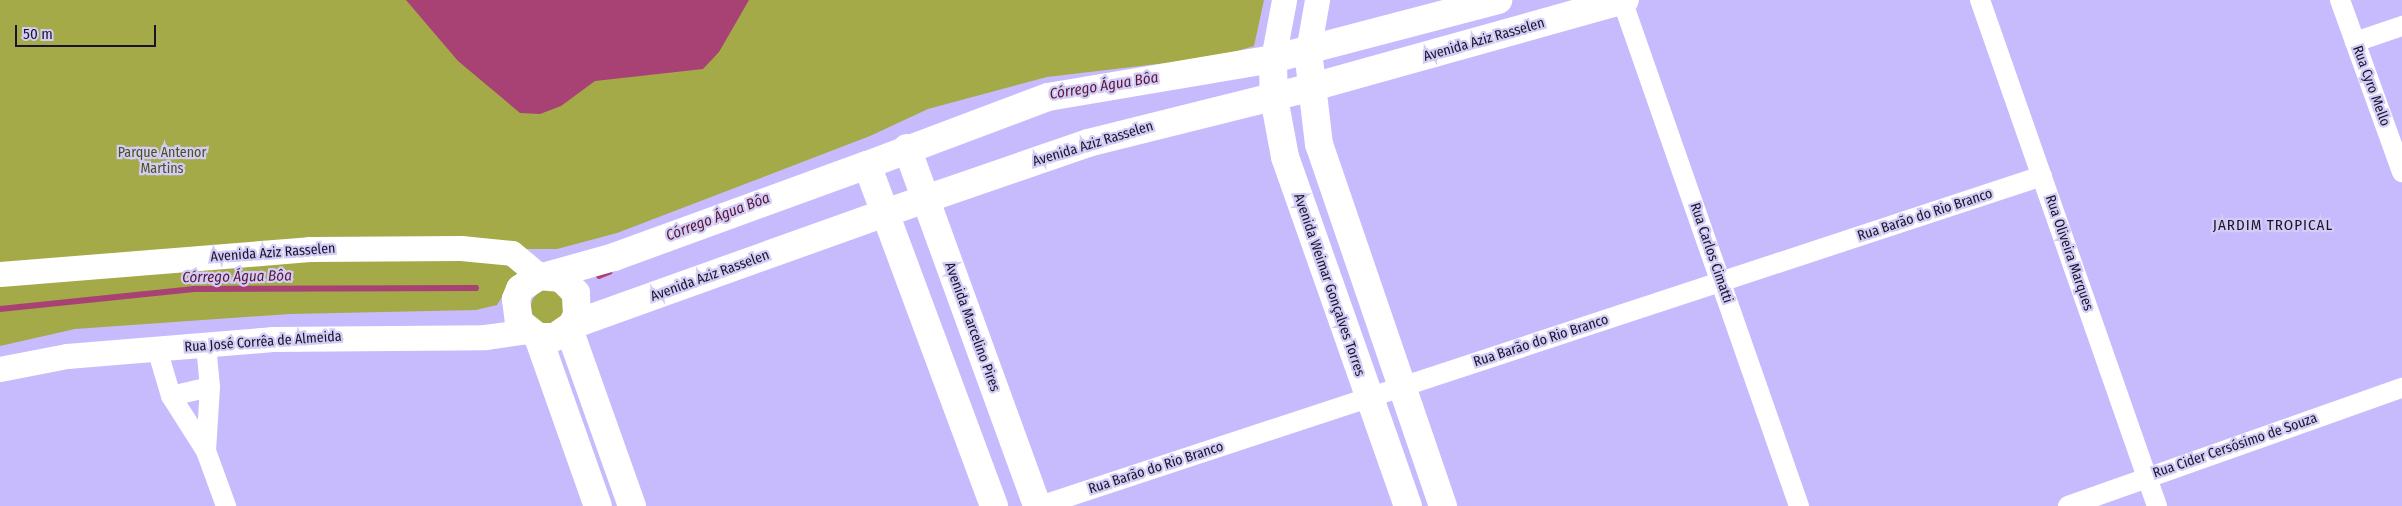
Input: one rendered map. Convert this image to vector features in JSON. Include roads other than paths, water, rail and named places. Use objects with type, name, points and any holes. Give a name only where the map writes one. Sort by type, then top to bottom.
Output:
[{"type":"main road","points":[[598,506],[533,334],[519,322],[516,300],[524,285],[544,275],[614,257],[868,165],[907,148],[1048,97],[1273,60],[1498,0]]},
{"type":"main road","name":"Avenida Aziz Rasselen","points":[[533,334],[555,337],[570,327],[926,198],[1088,143],[1274,98],[1623,0]]},
{"type":"main road","points":[[1308,51],[1310,88],[1319,144],[1443,506]]},
{"type":"main road","name":"Avenida Weimar Gonçalves Torres","points":[[1273,60],[1274,98],[1285,157],[1368,398],[1408,506]]},
{"type":"main road","name":"Avenida Marcelino Pires","points":[[907,148],[1038,506]]},
{"type":"main road","points":[[868,165],[994,506]]},
{"type":"main road","name":"Avenida Aziz Rasselen","points":[[544,275],[565,281],[576,293],[577,315],[570,327]]},
{"type":"main road","points":[[570,327],[632,506]]},
{"type":"street","points":[[1273,60],[1284,0]]},
{"type":"street","points":[[1308,51],[1317,0]]},
{"type":"street","name":"Rua Carlos Cimatti","points":[[1623,0],[1799,506]]},
{"type":"street","name":"Rua Oliveira Marques","points":[[1980,0],[2158,506]]},
{"type":"street","name":"Rua Cyro Mello","points":[[2340,0],[2402,172]]},
{"type":"street","points":[[2355,42],[2402,26]]},
{"type":"street","name":"Rua Barão do Rio Branco","points":[[1038,506],[2042,176]]},
{"type":"street","name":"Avenida Aziz Rasselen","points":[[0,274],[309,249],[461,248],[512,253],[544,275]]},
{"type":"street","name":"Rua José Corrêa de Almeida","points":[[0,369],[67,356],[206,345],[367,335],[485,337],[533,334]]},
{"type":"street","points":[[206,345],[210,387],[206,451]]},
{"type":"street","points":[[157,349],[171,396],[206,451],[226,506]]},
{"type":"street","points":[[171,396],[210,387]]},
{"type":"street","name":"Rua Cider Cersósimo de Souza","points":[[2068,506],[2147,476],[2402,388]]},
{"type":"waterway","name":"Córrego Água Bôa","points":[[599,276],[609,272]]},
{"type":"waterway","name":"Córrego Água Bôa","points":[[0,309],[194,289],[476,288]]},
{"type":"district","name":"JARDIM TROPICAL","points":[[2273,226]]},
{"type":"park label","name":"Parque Antenor Martins","points":[[162,162]]}]
